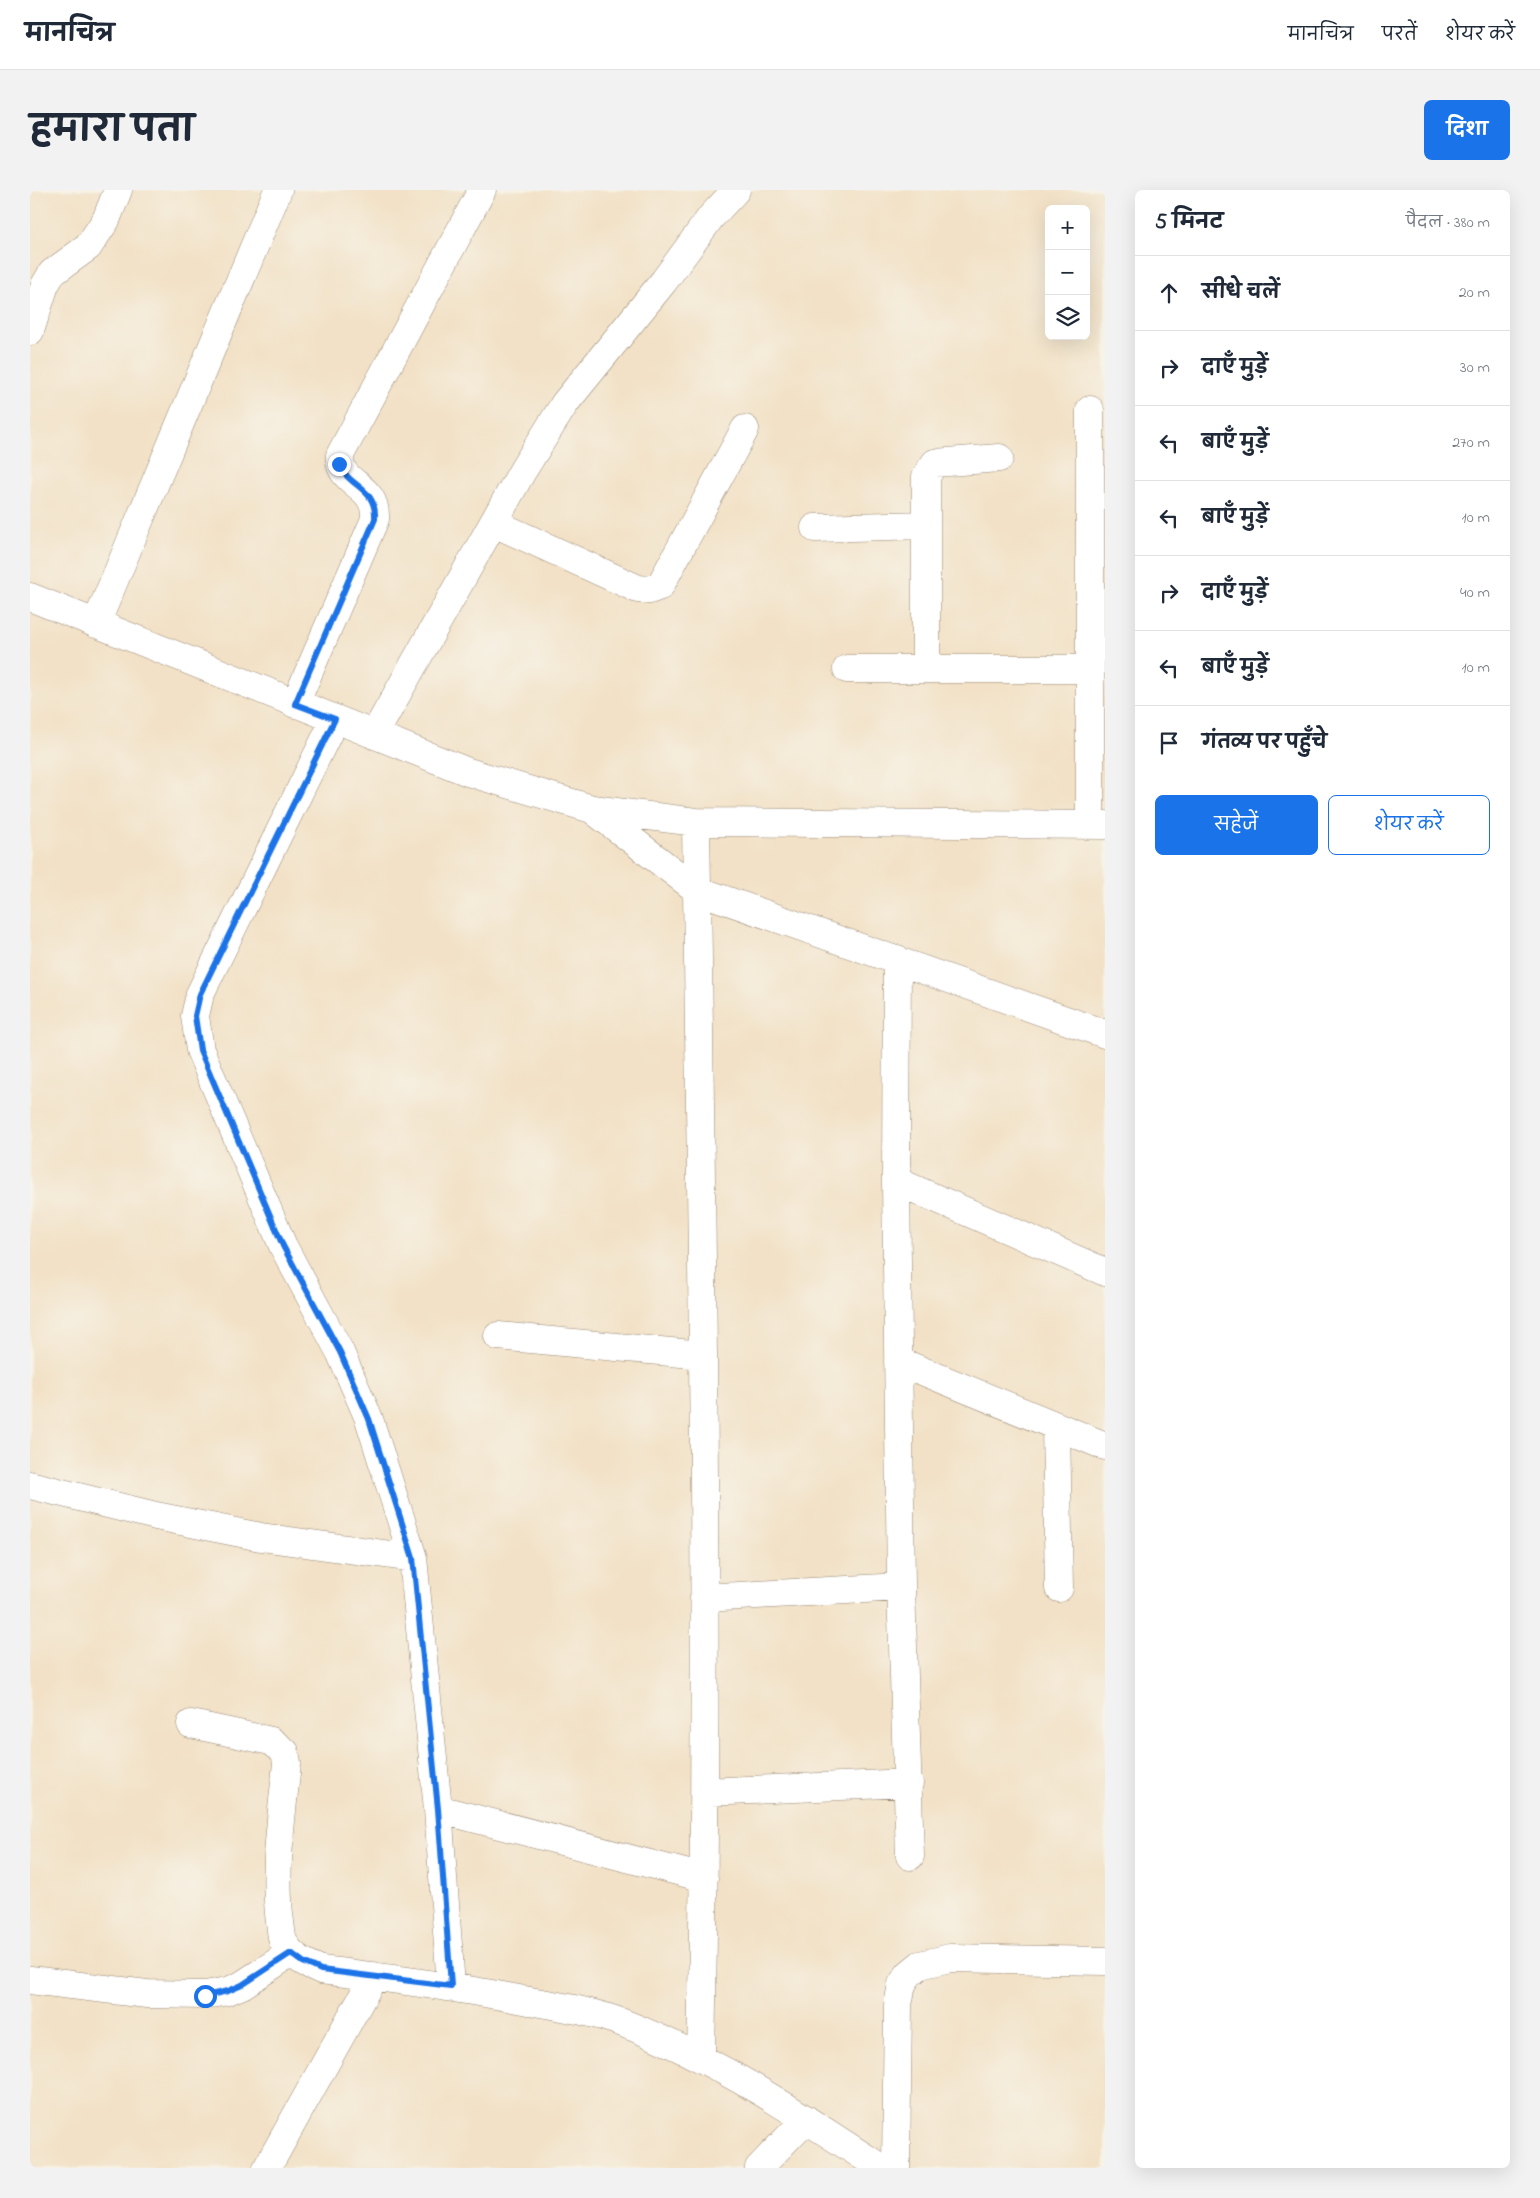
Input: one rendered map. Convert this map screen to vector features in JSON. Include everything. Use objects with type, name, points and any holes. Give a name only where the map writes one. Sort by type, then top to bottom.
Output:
[{"type":"street","points":[[30,331],[45,285],[52,273],[88,247],[106,220],[118,190]]},
{"type":"street","points":[[96,624],[278,190]]},
{"type":"street","points":[[295,704],[375,519],[376,508],[371,496],[343,472],[339,464],[340,455],[482,190]]},
{"type":"street","points":[[374,735],[494,523],[565,403],[607,353],[725,194]]},
{"type":"street","points":[[30,597],[468,772],[592,809],[696,822],[1097,825],[1090,669],[1090,410]]},
{"type":"street","points":[[494,523],[638,589],[649,590],[660,586],[745,429]]},
{"type":"street","points":[[926,669],[926,476],[935,464],[999,458]]},
{"type":"street","points":[[815,528],[926,525]]},
{"type":"street","points":[[847,669],[1090,669]]},
{"type":"street","points":[[335,719],[200,994],[195,1016],[196,1029],[200,1050],[212,1081],[283,1246],[340,1352],[369,1419],[413,1558],[438,1809],[451,1986]]},
{"type":"street","points":[[592,809],[697,890],[1105,1034]]},
{"type":"street","points":[[696,822],[703,1355],[705,1792],[701,2059]]},
{"type":"street","points":[[896,959],[896,1181],[901,1587],[910,1856]]},
{"type":"street","points":[[896,1181],[1105,1272]]},
{"type":"street","points":[[498,1336],[703,1355]]},
{"type":"street","points":[[898,1361],[1105,1446]]},
{"type":"street","points":[[1056,1426],[1059,1588]]},
{"type":"street","points":[[30,1485],[156,1516],[261,1537],[413,1558]]},
{"type":"street","points":[[704,1598],[901,1587]]},
{"type":"street","points":[[191,1724],[271,1741],[285,1752],[287,1762],[278,1859],[278,1905],[282,1939],[291,1953],[303,1962],[321,1970],[451,1986],[581,2011],[622,2023],[701,2059],[806,2119],[880,2168]]},
{"type":"street","points":[[705,1792],[909,1783]]},
{"type":"street","points":[[438,1809],[704,1878]]},
{"type":"street","points":[[30,1980],[148,1994],[205,1996],[228,1991],[242,1985],[291,1953]]},
{"type":"street","points":[[896,2168],[898,2005],[902,1984],[909,1974],[920,1964],[950,1958],[1105,1961]]},
{"type":"street","points":[[268,2168],[374,1976]]},
{"type":"street","points":[[759,2168],[806,2119]]},
{"type":"route","points":[[205,1996],[228,1991],[242,1985],[291,1953],[303,1962],[321,1970],[451,1986],[438,1809],[413,1558],[369,1419],[340,1352],[283,1246],[200,1050],[195,1016],[200,994],[335,719],[295,704],[375,519],[376,508],[371,496],[343,472],[339,464]]}]
